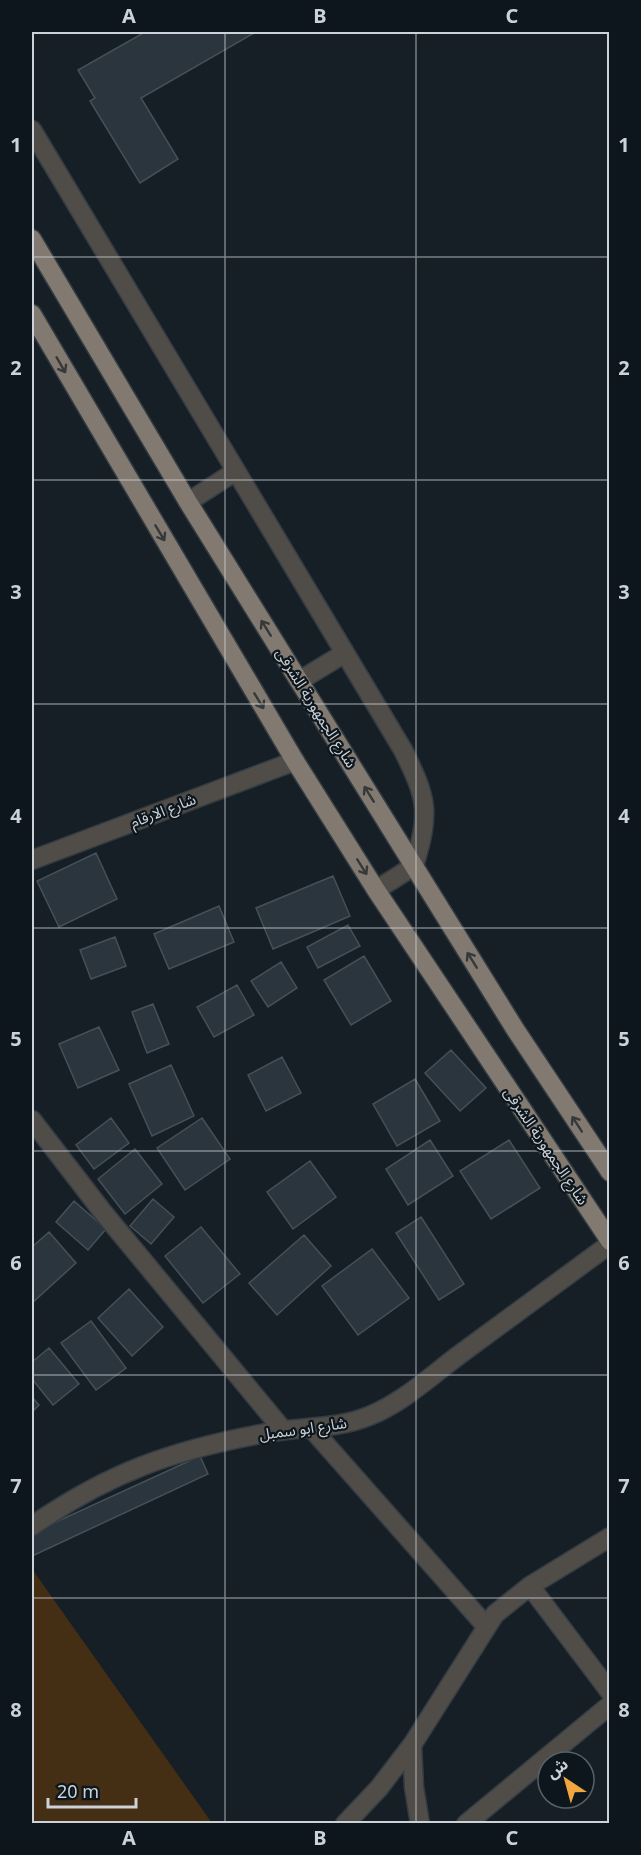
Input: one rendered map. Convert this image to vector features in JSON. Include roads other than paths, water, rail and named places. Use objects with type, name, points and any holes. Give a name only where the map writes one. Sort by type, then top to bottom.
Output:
[{"type":"main road","name":"شارع الجمهورية الشرقى","points":[[32,239],[188,502],[515,1029],[609,1172]]},
{"type":"main road","name":"شارع الجمهورية الشرقى","points":[[32,314],[295,761],[376,890],[609,1243]]},
{"type":"street","points":[[32,130],[402,750],[424,801],[425,827],[414,866],[376,890]]},
{"type":"street","points":[[188,502],[236,471]]},
{"type":"street","points":[[299,681],[345,653]]},
{"type":"street","name":"شارع الارقام","points":[[32,860],[295,761]]},
{"type":"street","points":[[32,1119],[102,1211],[283,1430]]},
{"type":"street","name":"شارع ابو سمبل","points":[[32,1526],[85,1490],[121,1473],[172,1454],[283,1430],[328,1428],[371,1415],[411,1392],[609,1243]]},
{"type":"street","points":[[312,1429],[486,1626]]},
{"type":"street","points":[[345,1824],[379,1788],[412,1745],[486,1626],[502,1607],[609,1536]]},
{"type":"street","points":[[466,1824],[608,1706],[530,1587]]},
{"type":"street","points":[[412,1745],[414,1787],[420,1824]]}]
